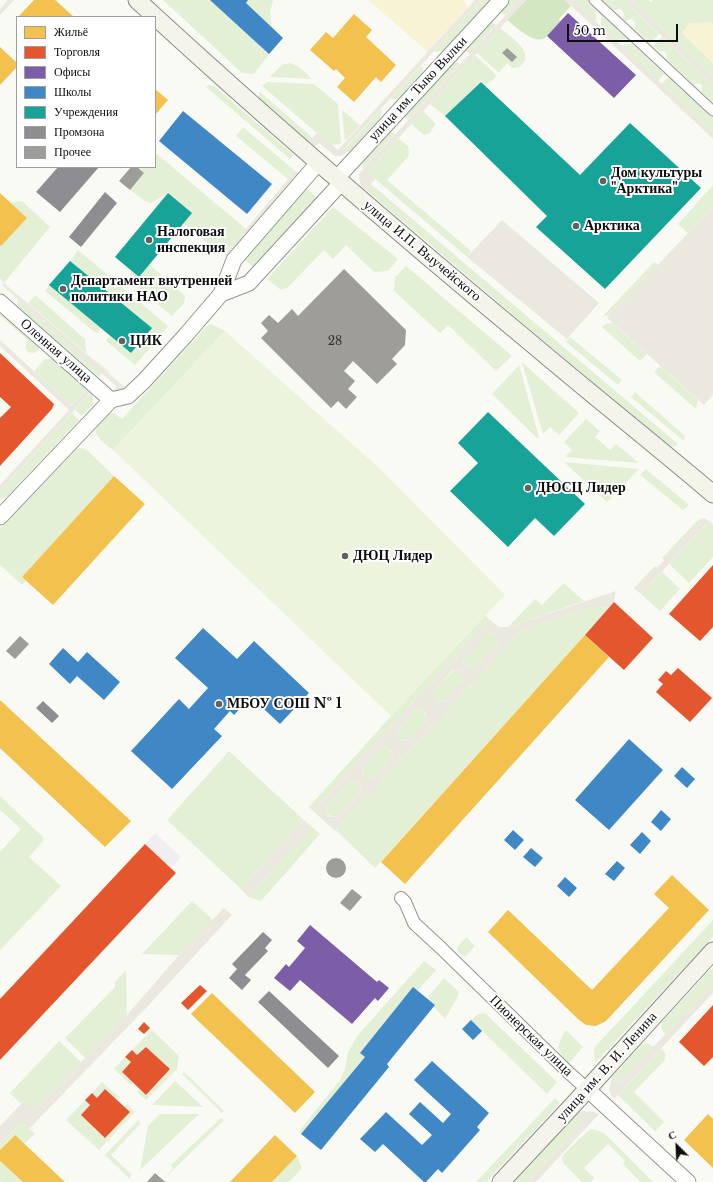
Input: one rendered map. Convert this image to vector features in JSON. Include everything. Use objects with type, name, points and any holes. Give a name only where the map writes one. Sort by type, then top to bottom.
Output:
[{"type":"main road","name":"улица И.П. Выучейского","points":[[137,0],[154,16]]},
{"type":"main road","name":"улица И.П. Выучейского","points":[[156,18],[239,94],[339,181],[531,344],[713,494]]},
{"type":"main road","name":"улица им. В. И. Ленина","points":[[501,1182],[713,951]]},
{"type":"street","name":"улица им. Тыко Вылки","points":[[221,294],[249,283],[501,0]]},
{"type":"street","points":[[594,0],[713,111]]},
{"type":"street","name":"улица им. Тыко Вылки","points":[[0,518],[111,400],[128,396],[144,381],[221,294],[234,260],[318,163]]},
{"type":"street","name":"Оленная улица","points":[[0,302],[111,400]]},
{"type":"street","name":"Пионерская улица","points":[[401,898],[405,902],[414,923],[568,1072],[688,1182]]},
{"type":"shaded area","points":[[8,0],[14,0],[0,15],[0,9]]},
{"type":"shaded area","points":[[475,0],[481,0],[343,150],[346,153],[345,154],[335,156],[319,143],[315,147],[309,142],[317,133],[338,150]]},
{"type":"shaded area","points":[[520,0],[526,0],[367,172],[375,179],[366,190],[361,186],[359,174],[363,169]]},
{"type":"shaded area","points":[[565,0],[573,0],[713,132],[713,139]]},
{"type":"shaded area","points":[[585,0],[603,0],[713,102],[713,119]]},
{"type":"shaded area","points":[[623,0],[631,0],[713,76],[713,84]]},
{"type":"shaded area","points":[[295,171],[298,174],[227,257],[224,255]]},
{"type":"shaded area","points":[[713,207],[713,395],[704,405],[607,318]]},
{"type":"shaded area","points":[[502,220],[599,303],[567,339],[467,257]]},
{"type":"shaded area","points":[[4,283],[127,389],[117,392],[114,390],[116,386],[2,285]]},
{"type":"shaded area","points":[[0,340],[72,406],[87,390],[90,393],[0,491],[0,485],[69,410],[0,346]]},
{"type":"shaded area","points":[[704,518],[709,521],[641,594],[636,590]]},
{"type":"shaded area","points":[[616,591],[614,602],[610,607],[586,609],[521,631],[479,675],[481,677],[473,687],[470,685],[446,711],[448,713],[439,723],[437,721],[377,785],[379,787],[370,797],[368,795],[335,831],[313,811],[490,620],[499,627],[508,627]],"holes":[[[490,632],[496,634],[499,642],[475,668],[472,669],[466,667],[463,662]],[[453,670],[457,670],[462,673],[464,679],[463,682],[445,701],[437,701],[433,695],[434,691]],[[417,709],[425,712],[427,718],[426,721],[408,740],[400,740],[396,734],[397,730]],[[382,747],[390,750],[393,756],[392,759],[374,778],[368,779],[362,772],[363,767]],[[354,780],[360,785],[361,791],[338,816],[328,816],[326,810],[327,806],[350,782]]]},
{"type":"shaded area","points":[[304,820],[312,827],[248,897],[241,889]]},
{"type":"shaded area","points":[[155,833],[181,857],[171,868],[145,844]]},
{"type":"shaded area","points":[[224,908],[232,915],[148,1006],[29,1129],[22,1122],[0,1144],[0,1126],[24,1101],[34,1110],[127,1015],[179,955]]},
{"type":"shaded area","points":[[713,984],[713,993],[614,1099],[609,1090],[612,1077],[619,1083]]},
{"type":"shaded area","points":[[584,1111],[599,1114],[536,1182],[528,1182],[583,1122],[575,1115]]},
{"type":"green space","points":[[163,0],[273,0],[270,12],[272,27],[283,38],[254,74],[242,73]]},
{"type":"green space","points":[[481,0],[491,0],[444,50],[439,52],[434,51]]},
{"type":"green space","points":[[510,0],[520,0],[505,16],[500,11]]},
{"type":"green space","points":[[526,0],[565,0],[571,6],[559,19],[561,21],[550,33],[545,38],[539,40],[534,39],[524,33],[507,20]]},
{"type":"green space","points":[[573,0],[585,0],[596,11],[596,22]]},
{"type":"green space","points":[[603,0],[623,0],[659,34],[650,43],[635,29],[633,21],[630,19],[626,21],[623,19],[624,13],[621,9],[614,10]]},
{"type":"green space","points":[[631,0],[648,0],[651,2],[653,0],[713,0],[713,24],[682,33],[713,63],[713,76]]},
{"type":"green space","points":[[601,15],[627,39],[615,40],[601,26]]},
{"type":"green space","points":[[491,21],[496,25],[470,54],[464,50]]},
{"type":"green space","points":[[500,28],[523,48],[525,58],[522,64],[517,67],[512,68],[507,63],[499,73],[477,53]]},
{"type":"green space","points":[[662,37],[713,84],[713,102],[702,92],[702,85],[698,83],[694,84],[667,59],[664,51],[659,51],[653,46]]},
{"type":"green space","points":[[632,44],[664,74],[658,81],[620,45]]},
{"type":"green space","points":[[475,55],[497,76],[486,85],[481,81],[445,116],[430,104]]},
{"type":"green space","points":[[454,60],[460,64],[408,121],[405,115]]},
{"type":"green space","points":[[289,63],[299,67],[312,79],[270,77],[282,65]]},
{"type":"green space","points":[[422,65],[422,73],[400,97],[390,99]]},
{"type":"green space","points":[[668,77],[713,119],[713,132],[662,84]]},
{"type":"green space","points":[[267,82],[314,84],[338,104],[341,144],[331,145],[262,86]]},
{"type":"green space","points":[[209,85],[214,86],[294,155],[290,159],[206,87]]},
{"type":"green space","points":[[259,91],[313,138],[309,142],[262,102],[259,98]]},
{"type":"green space","points":[[381,109],[382,113],[379,119],[351,150],[346,153],[343,151]]},
{"type":"green space","points":[[342,110],[360,125],[345,141]]},
{"type":"green space","points":[[423,111],[435,123],[430,133],[424,135],[411,124]]},
{"type":"green space","points":[[243,127],[295,171],[288,179],[236,136]]},
{"type":"green space","points":[[391,132],[395,134],[363,169],[363,159],[388,133]]},
{"type":"green space","points":[[398,138],[408,146],[408,157],[387,180],[471,251],[467,257],[367,172]]},
{"type":"green space","points":[[156,154],[246,229],[225,253],[216,250],[183,223],[168,193],[151,203],[145,201],[130,190],[144,173],[138,168],[156,168]]},
{"type":"green space","points":[[371,184],[678,444],[676,446],[669,447],[366,190]]},
{"type":"green space","points":[[713,185],[713,207],[688,233],[678,224]]},
{"type":"green space","points":[[306,188],[318,198],[255,269],[244,259]]},
{"type":"green space","points":[[18,201],[23,202],[50,227],[4,283],[0,279],[0,245],[27,218],[11,203]]},
{"type":"green space","points":[[333,207],[398,259],[388,271],[374,272],[346,245],[333,259],[324,250],[287,288],[281,290],[267,279]]},
{"type":"green space","points":[[78,250],[168,326],[154,343],[145,336],[151,328],[70,261]]},
{"type":"green space","points":[[654,262],[658,265],[610,315],[602,317]]},
{"type":"green space","points":[[149,264],[185,297],[184,303],[172,316],[131,282],[129,278],[131,271],[139,277]]},
{"type":"green space","points":[[406,266],[512,356],[496,371],[448,325],[440,333],[394,291],[395,277]]},
{"type":"green space","points":[[49,285],[101,328],[97,334],[45,291]]},
{"type":"green space","points":[[35,295],[85,339],[86,353],[110,372],[109,373],[28,303]]},
{"type":"green space","points":[[17,298],[102,373],[99,377],[18,307]]},
{"type":"green space","points":[[0,312],[37,344],[39,350],[33,353],[28,352],[25,347],[28,340],[0,316]]},
{"type":"green space","points":[[612,323],[647,354],[640,361],[602,327],[605,324]]},
{"type":"green space","points":[[211,324],[225,331],[113,450],[102,441],[97,435],[96,427],[103,416],[114,413],[122,419],[208,325]]},
{"type":"green space","name":"ДЮЦ Лидер","points":[[225,331],[377,466],[505,595],[391,716],[113,450]]},
{"type":"green space","points":[[110,336],[131,353],[142,340],[151,347],[135,365],[106,341]]},
{"type":"green space","points":[[570,337],[622,380],[618,385],[566,342]]},
{"type":"green space","points":[[46,359],[55,361],[87,390],[72,406],[34,371]]},
{"type":"green space","points":[[522,362],[579,413],[559,435],[550,427],[543,434]]},
{"type":"green space","points":[[519,365],[539,437],[538,439],[492,394]]},
{"type":"green space","points":[[660,366],[698,400],[696,409],[654,372]]},
{"type":"green space","points":[[635,392],[685,436],[684,441],[631,397]]},
{"type":"green space","points":[[90,393],[93,396],[93,404],[82,416],[75,410]]},
{"type":"green space","points":[[72,413],[79,420],[6,498],[0,499],[0,491]]},
{"type":"green space","points":[[586,419],[600,431],[595,437],[610,450],[616,444],[639,463],[565,457],[572,450],[564,442]]},
{"type":"green space","points":[[82,448],[88,451],[114,476],[22,577],[26,581],[22,585],[0,565],[0,528],[76,449]]},
{"type":"green space","points":[[564,462],[639,469],[607,502]]},
{"type":"green space","points":[[646,469],[689,505],[683,510],[640,475]]},
{"type":"green space","points":[[704,518],[665,561],[662,558],[696,522]]},
{"type":"green space","points":[[709,521],[713,524],[713,557],[689,583],[669,564]]},
{"type":"green space","points":[[655,566],[658,568],[636,590],[634,588]]},
{"type":"green space","points":[[662,572],[680,589],[660,611],[641,594]]},
{"type":"green space","points":[[564,583],[584,601],[508,627],[535,599],[542,605]]},
{"type":"green space","points":[[610,607],[375,868],[336,830],[368,795],[370,796],[379,787],[377,785],[437,721],[439,723],[448,713],[446,711],[470,685],[472,687],[479,675],[521,631],[586,609]]},
{"type":"green space","points":[[485,615],[490,620],[484,627],[313,811],[309,807]]},
{"type":"green space","points":[[492,632],[498,636],[499,642],[475,668],[472,669],[466,667],[463,661],[465,658],[487,633]]},
{"type":"green space","points":[[454,670],[460,671],[464,679],[463,682],[453,694],[444,701],[440,702],[436,700],[433,695],[434,691]]},
{"type":"green space","points":[[417,709],[423,710],[427,718],[426,721],[416,733],[407,740],[403,741],[399,739],[396,734],[397,730]]},
{"type":"green space","points":[[382,747],[388,748],[393,756],[392,759],[374,778],[368,779],[363,774],[363,767]]},
{"type":"green space","points":[[229,751],[304,820],[241,889],[167,820]]},
{"type":"green space","points":[[354,780],[360,785],[361,791],[338,816],[334,817],[328,815],[326,810],[327,806],[350,782]]},
{"type":"green space","points":[[0,796],[43,837],[43,841],[29,857],[61,886],[0,950],[0,852],[21,829],[0,810]]},
{"type":"green space","points":[[312,827],[320,834],[261,901],[248,897]]},
{"type":"green space","points":[[192,901],[213,920],[179,955],[142,954]]},
{"type":"green space","points":[[713,920],[713,937],[595,1063],[594,1048]]},
{"type":"green space","points":[[466,937],[475,946],[465,957],[458,953],[457,948]]},
{"type":"green space","points":[[424,961],[436,970],[417,991],[413,988],[360,1053],[365,1057],[301,1134],[299,1131],[340,1080],[345,1069],[348,1052],[358,1035]]},
{"type":"green space","points":[[713,968],[713,984],[665,1035],[661,1028],[662,1022]]},
{"type":"green space","points":[[126,970],[127,1015],[85,1058],[65,1038],[115,987],[115,982]]},
{"type":"green space","points":[[444,978],[459,992],[445,1019],[434,1007],[435,1005],[427,998]]},
{"type":"green space","points":[[484,1013],[557,1082],[547,1094],[471,1020],[478,1014]]},
{"type":"green space","points":[[152,1030],[179,1056],[177,1069],[146,1100],[137,1092],[139,1089],[146,1095],[170,1069],[146,1047],[137,1055],[132,1050]]},
{"type":"green space","points":[[566,1030],[583,1047],[569,1063],[561,1055],[559,1047],[559,1043]]},
{"type":"green space","points":[[59,1041],[81,1062],[34,1111],[24,1101],[21,1104],[10,1093]]},
{"type":"green space","points":[[647,1043],[654,1047],[619,1083],[612,1077],[641,1045]]},
{"type":"green space","points":[[661,1049],[666,1054],[664,1061],[634,1092],[664,1122],[655,1131],[618,1095]]},
{"type":"green space","points":[[125,1057],[131,1062],[122,1073],[133,1083],[131,1085],[114,1069]]},
{"type":"green space","points":[[184,1072],[224,1111],[222,1113],[182,1074]]},
{"type":"green space","points":[[175,1081],[203,1107],[152,1105]]},
{"type":"green space","points":[[102,1082],[120,1098],[117,1101],[106,1089],[97,1098],[92,1093]]},
{"type":"green space","points":[[555,1098],[560,1103],[486,1182],[476,1182]]},
{"type":"green space","points":[[85,1100],[90,1105],[81,1115],[105,1138],[129,1112],[124,1107],[127,1104],[135,1112],[99,1150],[66,1120]]},
{"type":"green space","points":[[160,1114],[199,1114],[140,1170],[148,1126]]},
{"type":"green space","points":[[574,1114],[583,1122],[528,1182],[512,1182]]},
{"type":"green space","points":[[221,1118],[224,1120],[163,1180],[173,1168],[171,1165]]},
{"type":"green space","points":[[139,1119],[140,1124],[111,1155],[131,1174],[130,1179],[105,1155]]},
{"type":"green space","points":[[22,1122],[35,1134],[24,1144],[14,1135],[0,1150],[0,1144]]},
{"type":"green space","points":[[591,1129],[605,1134],[653,1182],[641,1182],[623,1164],[625,1161],[608,1144],[584,1168],[594,1178],[591,1182],[582,1182],[564,1164],[562,1159],[563,1155]]},
{"type":"green space","points":[[297,1156],[302,1168],[289,1182],[272,1182]]},
{"type":"green space","points":[[0,1161],[23,1182],[1,1182]]},
{"type":"sand","points":[[368,0],[464,0],[467,8],[428,52]]},
{"type":"sand","points":[[710,22],[713,24],[713,63],[682,33],[689,23]]},
{"type":"building: Жильё","points":[[34,0],[55,0],[73,16],[19,16]]},
{"type":"building: Жильё","points":[[354,14],[372,30],[366,37],[396,65],[381,82],[376,77],[354,102],[337,87],[345,78],[336,69],[334,71],[310,50],[326,32],[333,38]]},
{"type":"building: Жильё","points":[[0,47],[16,62],[16,68],[0,85]]},
{"type":"building: Жильё","points":[[156,90],[168,100],[156,114]]},
{"type":"building: Жильё","points":[[0,193],[27,218],[1,246],[0,245]]},
{"type":"building: Жильё","points":[[114,476],[145,504],[53,605],[22,577]]},
{"type":"building: Жильё","points":[[585,635],[609,657],[405,884],[381,862]]},
{"type":"building: Жильё","points":[[0,700],[131,821],[105,847],[0,748]]},
{"type":"building: Жильё","points":[[672,875],[709,910],[606,1021],[596,1026],[586,1025],[579,1020],[488,932],[508,910],[592,990],[669,908],[654,894]]},
{"type":"building: Жильё","points":[[212,993],[315,1092],[295,1113],[191,1014]]},
{"type":"building: Жильё","points":[[708,1114],[713,1119],[713,1168],[684,1140]]},
{"type":"building: Жильё","points":[[15,1135],[65,1182],[23,1182],[0,1161],[0,1150]]},
{"type":"building: Жильё","points":[[275,1135],[297,1156],[272,1182],[230,1182]]},
{"type":"building: Торговля","points":[[0,353],[54,404],[52,409],[0,466],[0,418],[11,407],[0,397]]},
{"type":"building: Торговля","points":[[713,565],[713,627],[700,641],[669,614]]},
{"type":"building: Торговля","points":[[614,602],[653,638],[624,670],[585,635]]},
{"type":"building: Торговля","points":[[678,668],[712,698],[690,722],[656,692],[663,684],[658,680],[666,671],[671,675]]},
{"type":"building: Торговля","points":[[145,844],[176,873],[0,1060],[0,999]]},
{"type":"building: Торговля","points":[[200,985],[207,991],[188,1010],[181,1003]]},
{"type":"building: Торговля","points":[[713,1005],[713,1057],[704,1066],[679,1042]]},
{"type":"building: Торговля","points":[[144,1022],[150,1028],[144,1034],[138,1029]]},
{"type":"building: Торговля","points":[[146,1047],[170,1069],[146,1095],[122,1072],[131,1062],[125,1057],[132,1050],[137,1055]]},
{"type":"building: Торговля","points":[[105,1089],[130,1112],[105,1138],[81,1115],[90,1105],[85,1100],[92,1093],[97,1098]]},
{"type":"building: Офисы","points":[[568,13],[636,75],[614,98],[547,36]]},
{"type":"building: Офисы","points":[[310,925],[377,982],[379,980],[389,988],[378,1001],[375,998],[352,1024],[300,980],[290,991],[274,978],[286,964],[289,967],[305,948],[297,941]]},
{"type":"building: Школы","points":[[210,0],[248,0],[246,3],[283,38],[269,54]]},
{"type":"building: Школы","points":[[183,111],[272,184],[247,214],[159,141]]},
{"type":"building: Школы","name":"МБОУ СОШ № 1","points":[[203,628],[237,659],[254,641],[309,693],[280,724],[251,697],[234,715],[230,711],[214,729],[222,736],[172,789],[131,751],[179,699],[189,709],[208,688],[175,658]]},
{"type":"building: Школы","points":[[63,648],[78,662],[87,652],[120,682],[104,700],[77,676],[70,684],[49,664]]},
{"type":"building: Школы","points":[[629,739],[663,770],[609,830],[575,800]]},
{"type":"building: Школы","points":[[682,767],[695,779],[687,788],[674,776]]},
{"type":"building: Школы","points":[[661,810],[671,819],[661,831],[651,822]]},
{"type":"building: Школы","points":[[513,830],[524,840],[515,850],[504,840]]},
{"type":"building: Школы","points":[[642,832],[651,841],[640,854],[630,845]]},
{"type":"building: Школы","points":[[531,848],[543,858],[535,867],[523,857]]},
{"type":"building: Школы","points":[[617,861],[625,868],[614,881],[605,874]]},
{"type":"building: Школы","points":[[565,877],[577,888],[569,897],[557,886]]},
{"type":"building: Школы","points":[[413,987],[435,1005],[387,1064],[389,1067],[321,1150],[301,1134],[365,1057],[360,1053]]},
{"type":"building: Школы","points":[[471,1020],[482,1031],[473,1040],[462,1029]]},
{"type":"building: Школы","points":[[432,1061],[489,1113],[477,1127],[480,1130],[442,1173],[438,1169],[426,1182],[424,1182],[383,1144],[375,1152],[360,1139],[386,1112],[422,1145],[432,1135],[409,1114],[420,1102],[443,1123],[451,1114],[414,1080]]},
{"type":"building: Учреждения","name":"Дом культуры \"Арктика\"","points":[[481,82],[580,175],[630,123],[701,188],[605,289],[536,227],[547,216],[445,116]]},
{"type":"building: Учреждения","name":"Налоговая инспекция","points":[[168,193],[192,213],[139,277],[115,257]]},
{"type":"building: Учреждения","points":[[70,261],[152,328],[131,353],[49,285]]},
{"type":"building: Учреждения","points":[[488,412],[585,504],[554,536],[535,518],[508,547],[450,491],[478,463],[458,443]]},
{"type":"building: Промзона","points":[[57,168],[98,168],[60,212],[36,192]]},
{"type":"building: Промзона","points":[[105,192],[117,203],[81,247],[69,237]]},
{"type":"building: Промзона","points":[[43,701],[59,716],[52,723],[36,708]]},
{"type":"building: Промзона","points":[[263,932],[272,940],[265,948],[268,951],[245,975],[251,980],[242,990],[229,978],[237,969],[232,964]]},
{"type":"building: Промзона","points":[[269,991],[339,1056],[328,1068],[258,1002]]},
{"type":"building: Прочее","points":[[507,48],[517,57],[512,62],[502,53]]},
{"type":"building: Прочее","points":[[130,168],[138,168],[144,173],[130,190],[119,181]]},
{"type":"building: Прочее","points":[[344,269],[406,330],[405,345],[392,359],[397,364],[377,384],[353,361],[344,371],[355,381],[348,389],[357,397],[346,409],[338,401],[331,408],[261,338],[268,331],[261,323],[269,315],[278,323],[292,309],[298,316]]},
{"type":"building: Прочее","points":[[20,636],[29,644],[15,659],[6,651]]},
{"type":"building: Прочее","points":[[336,858],[343,861],[346,868],[343,875],[336,878],[329,875],[326,868],[329,861]]},
{"type":"building: Прочее","points":[[352,889],[362,897],[350,911],[340,903]]},
{"type":"building: Прочее","points":[[155,1173],[163,1180],[166,1182],[147,1182]]},
{"type":"place","name":"Дом культуры \"Арктика\"","points":[[603,181]]},
{"type":"place","name":"Арктика","points":[[576,226]]},
{"type":"place","name":"Налоговая инспекция","points":[[149,240]]},
{"type":"place","name":"Департамент внутренней политики НАО","points":[[63,289]]},
{"type":"place","name":"ЦИК","points":[[122,341]]},
{"type":"place","name":"ДЮСЦ Лидер","points":[[528,488]]},
{"type":"place","name":"ДЮЦ Лидер","points":[[345,556]]},
{"type":"place","name":"МБОУ СОШ № 1","points":[[219,704]]}]
